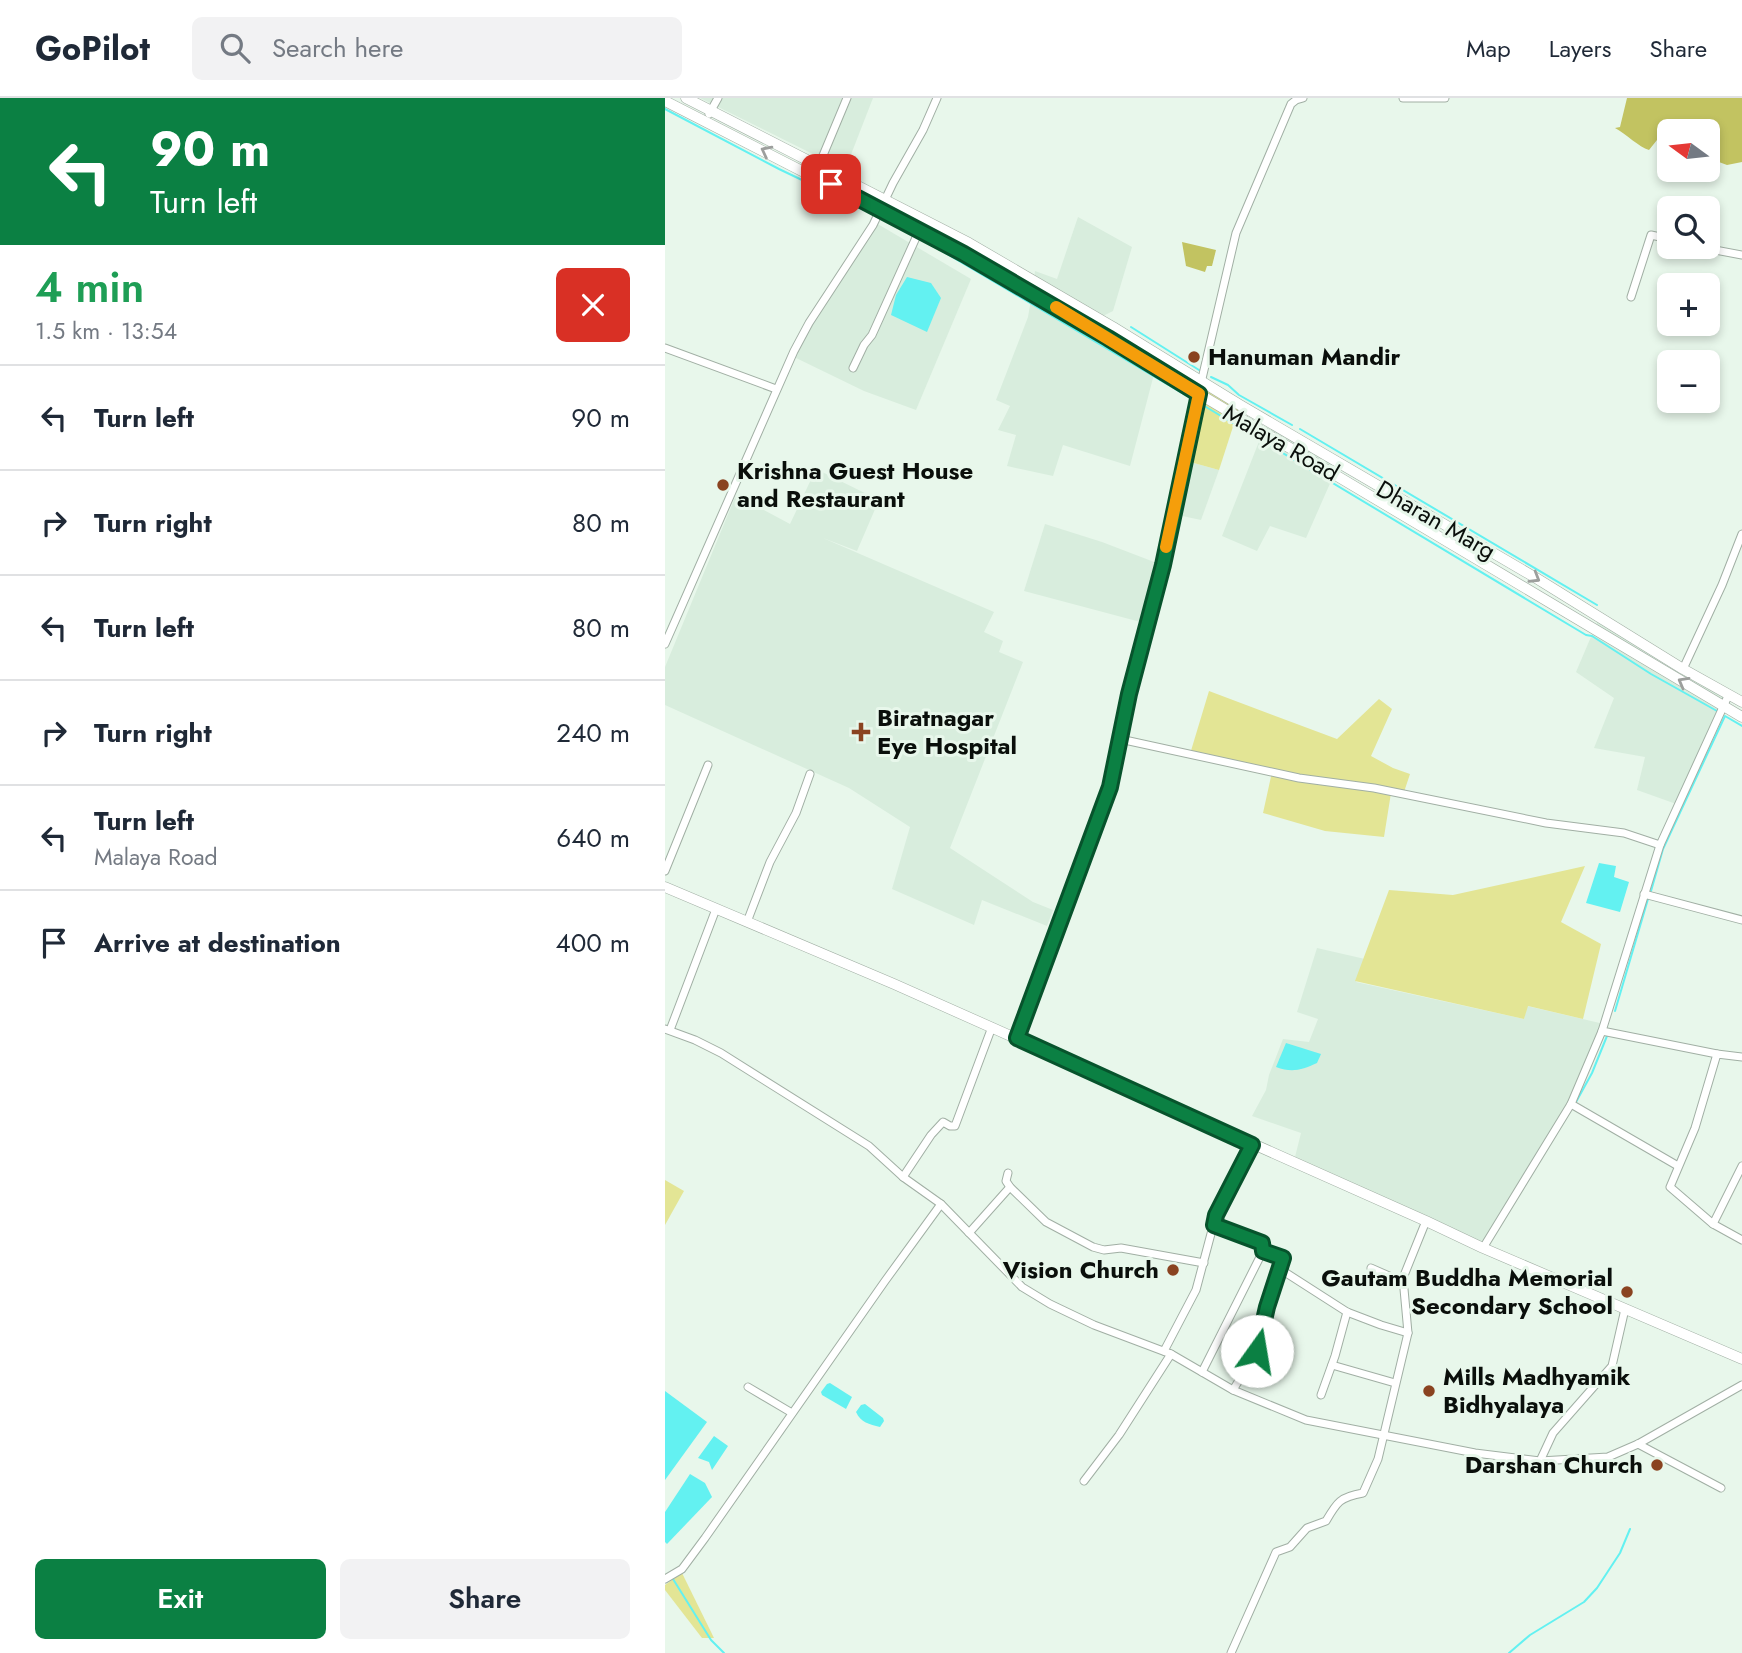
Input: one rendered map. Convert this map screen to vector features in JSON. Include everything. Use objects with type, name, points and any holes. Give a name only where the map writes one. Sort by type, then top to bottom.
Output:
[{"type":"main road","name":"Dharan Marg","points":[[686,98],[988,254],[1742,702]]},
{"type":"main road","name":"Malaya Road","points":[[665,101],[982,265],[1742,716]]},
{"type":"main road","points":[[982,265],[988,254]]},
{"type":"main road","points":[[1346,481],[1352,470]]},
{"type":"main road","points":[[665,887],[992,1027],[1483,1248],[1742,1359]]},
{"type":"street","points":[[706,121],[717,98]]},
{"type":"street","points":[[819,165],[847,98]]},
{"type":"street","points":[[665,643],[776,389],[809,323],[873,225],[937,98]]},
{"type":"street","points":[[1017,1038],[1110,787],[1129,694],[1163,565],[1237,233],[1291,104],[1303,98]]},
{"type":"street","points":[[1403,98],[1445,98]]},
{"type":"street","points":[[853,368],[919,231]]},
{"type":"street","points":[[1631,297],[1651,235],[1657,236]]},
{"type":"street","points":[[1720,251],[1742,255]]},
{"type":"street","points":[[665,348],[776,389]]},
{"type":"street","points":[[1683,669],[1742,534]]},
{"type":"street","points":[[1483,1248],[1571,1104],[1602,1031],[1660,845],[1729,694]]},
{"type":"street","points":[[1119,739],[1299,778],[1374,788],[1546,823],[1624,833],[1660,845]]},
{"type":"street","points":[[665,871],[708,765]]},
{"type":"street","points":[[747,922],[770,862],[796,813],[810,774]]},
{"type":"street","points":[[1644,894],[1742,920]]},
{"type":"street","points":[[716,909],[668,1030],[721,1053],[869,1146],[903,1177],[941,1205],[1022,1287],[1094,1325],[1167,1353],[1233,1390],[1306,1420],[1475,1453],[1540,1461],[1608,1457],[1639,1444],[1742,1385]]},
{"type":"street","points":[[903,1177],[943,1122],[955,1126],[992,1027]]},
{"type":"street","points":[[1602,1031],[1742,1058]]},
{"type":"street","points":[[1717,1054],[1695,1128],[1670,1187],[1713,1224],[1742,1240]]},
{"type":"street","points":[[1571,1104],[1678,1166]]},
{"type":"street","points":[[1084,1481],[1119,1435],[1167,1353],[1196,1290],[1216,1215],[1252,1145]]},
{"type":"street","points":[[1713,1224],[1742,1166]]},
{"type":"street","points":[[1008,1173],[1006,1181],[1010,1187],[1046,1222],[1093,1247],[1104,1250],[1121,1248],[1204,1263]]},
{"type":"street","points":[[969,1233],[1010,1187]]},
{"type":"street","points":[[665,1579],[682,1569],[941,1205]]},
{"type":"street","points":[[1231,1653],[1276,1552],[1290,1547],[1307,1528],[1326,1521],[1336,1504],[1345,1496],[1363,1493],[1378,1459],[1408,1332],[1403,1278],[1426,1221]]},
{"type":"street","points":[[1202,1372],[1263,1251],[1262,1243],[1214,1225]]},
{"type":"street","points":[[1233,1390],[1257,1351],[1267,1307],[1283,1258],[1263,1251]]},
{"type":"street","points":[[1371,1268],[1396,1279],[1403,1278]]},
{"type":"street","points":[[1280,1269],[1347,1312],[1408,1332]]},
{"type":"street","points":[[1540,1461],[1553,1433],[1612,1366],[1626,1309]]},
{"type":"street","points":[[1321,1395],[1347,1312]]},
{"type":"street","points":[[1332,1365],[1395,1383]]},
{"type":"street","points":[[748,1387],[792,1413]]},
{"type":"street","points":[[1639,1444],[1721,1488]]},
{"type":"shaded area","points":[[700,98],[873,98],[845,170]]},
{"type":"shaded area","points":[[1627,98],[1742,98],[1742,162],[1727,165],[1720,162],[1720,119],[1657,119],[1657,140],[1649,150],[1615,128],[1620,127]]},
{"type":"shaded area","points":[[1078,217],[1132,247],[1113,311],[1103,316],[1034,280],[1035,271],[1057,279]]},
{"type":"shaded area","points":[[876,223],[971,279],[916,410],[864,391],[794,357],[810,323]]},
{"type":"shaded area","points":[[1182,242],[1216,250],[1212,266],[1207,266],[1205,272],[1186,266]]},
{"type":"shaded area","points":[[1033,287],[1113,327],[1159,355],[1130,466],[1063,445],[1053,476],[1007,466],[1016,435],[998,430],[1010,406],[996,400],[1028,317]]},
{"type":"shaded area","points":[[1267,421],[1339,463],[1306,538],[1270,526],[1257,551],[1222,536]]},
{"type":"shaded area","points":[[1183,460],[1219,470],[1201,520],[1173,514]]},
{"type":"shaded area","name":"Biratnagar Eye Hospital","points":[[816,469],[879,500],[857,551],[823,538],[994,612],[984,632],[1003,641],[999,652],[1023,662],[950,848],[1033,902],[1053,910],[1047,926],[982,900],[974,925],[892,889],[910,827],[849,788],[665,705],[665,667],[736,495],[790,524]]},
{"type":"shaded area","points":[[1045,524],[1162,565],[1148,624],[1024,591]]},
{"type":"shaded area","points":[[1599,618],[1729,694],[1679,805],[1637,790],[1645,757],[1594,748],[1614,698],[1576,672]]},
{"type":"shaded area","points":[[1317,948],[1365,959],[1356,982],[1524,1019],[1527,1006],[1604,1024],[1571,1104],[1483,1248],[1294,1161],[1301,1133],[1252,1116],[1266,1090],[1283,1039],[1309,1042],[1318,1019],[1297,1012]]},
{"type":"green space","points":[[1203,382],[1240,405],[1219,470],[1183,460]]},
{"type":"green space","points":[[1209,691],[1337,739],[1379,699],[1392,709],[1371,756],[1410,774],[1403,795],[1391,793],[1384,837],[1325,831],[1263,813],[1272,772],[1190,754]]},
{"type":"green space","points":[[1585,866],[1561,922],[1601,944],[1583,1019],[1528,1006],[1524,1019],[1355,981],[1389,890],[1453,895]]},
{"type":"green space","points":[[665,1180],[684,1191],[665,1225]]},
{"type":"green space","points":[[682,1573],[714,1638],[702,1638],[665,1590],[665,1585]]},
{"type":"water","points":[[907,277],[931,283],[941,298],[927,332],[891,315],[896,295]]},
{"type":"water","points":[[1599,863],[1616,866],[1614,877],[1629,882],[1620,912],[1586,903]]},
{"type":"water","points":[[1286,1043],[1321,1054],[1317,1063],[1297,1070],[1276,1067]]},
{"type":"water","points":[[830,1383],[852,1397],[846,1409],[822,1395],[821,1392]]},
{"type":"water","points":[[665,1391],[707,1422],[665,1480]]},
{"type":"water","points":[[865,1404],[883,1418],[880,1427],[858,1416],[856,1412]]},
{"type":"water","points":[[714,1436],[728,1446],[712,1470],[709,1462],[698,1458]]},
{"type":"water","points":[[690,1474],[705,1483],[712,1497],[667,1544],[665,1512]]},
{"type":"waterway","points":[[665,109],[779,169],[873,214]]},
{"type":"waterway","points":[[882,219],[914,235]]},
{"type":"waterway","points":[[922,239],[1192,399]]},
{"type":"waterway","points":[[1131,327],[1199,370]]},
{"type":"waterway","points":[[1211,377],[1292,425]]},
{"type":"waterway","points":[[1201,404],[1717,711]]},
{"type":"waterway","points":[[1300,429],[1597,605]]},
{"type":"waterway","points":[[1651,891],[1663,849],[1725,716],[1742,726]]},
{"type":"waterway","points":[[1615,1011],[1648,899]]},
{"type":"waterway","points":[[1576,1102],[1592,1073],[1607,1036]]},
{"type":"waterway","points":[[1509,1653],[1530,1635],[1584,1602],[1597,1588],[1620,1553],[1630,1529]]},
{"type":"waterway","points":[[673,1579],[711,1640],[724,1653]]},
{"type":"slow traffic","points":[[1056,307],[1199,394],[1166,547]]},
{"type":"place","name":"Hanuman Mandir","points":[[1194,357]]},
{"type":"place","name":"Krishna Guest House and Restaurant","points":[[723,485]]},
{"type":"place","name":"Biratnagar Eye Hospital","points":[[861,732]]},
{"type":"place","name":"Vision Church","points":[[1173,1270]]},
{"type":"place","name":"Gautam Buddha Memorial Secondary School","points":[[1627,1292]]},
{"type":"place","name":"Mills Madhyamik Bidhyalaya","points":[[1429,1391]]},
{"type":"place","name":"Darshan Church","points":[[1657,1465]]},
{"type":"route","points":[[831,184],[964,254],[1199,394],[1163,565],[1136,664],[1110,787],[1017,1038],[1252,1145],[1216,1215],[1214,1225],[1262,1243],[1263,1251],[1283,1258],[1267,1307],[1257,1351]]}]
